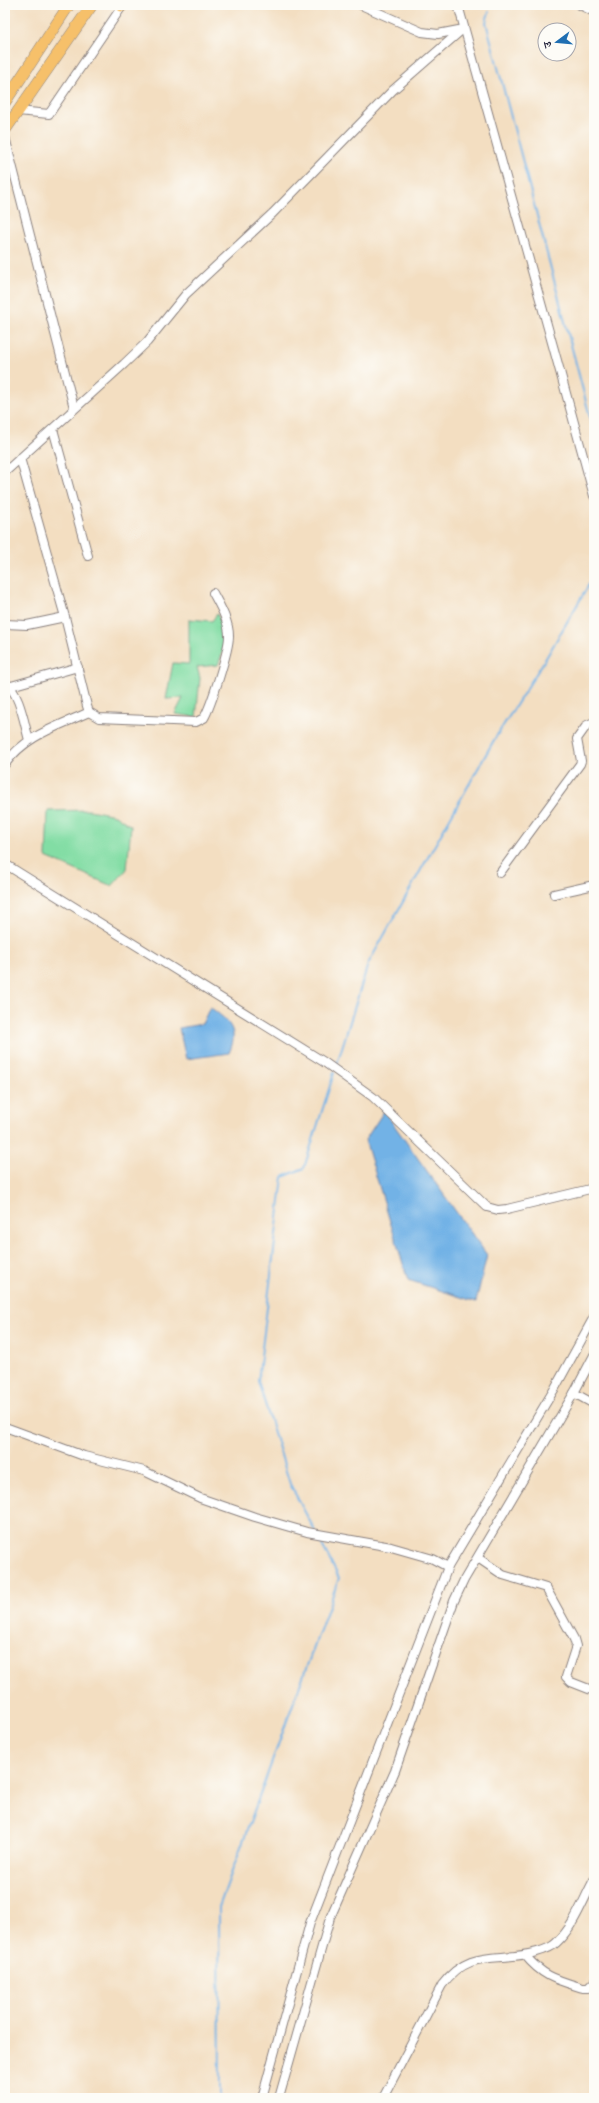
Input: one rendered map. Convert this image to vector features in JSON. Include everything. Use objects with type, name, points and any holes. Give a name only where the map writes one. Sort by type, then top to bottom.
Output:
[{"type":"main road","points":[[5,102],[69,5]]},
{"type":"main road","points":[[5,130],[92,5]]},
{"type":"street","points":[[361,5],[422,32],[438,34],[464,28]]},
{"type":"street","points":[[458,5],[514,210],[537,285],[594,496]]},
{"type":"street","points":[[580,5],[594,12]]},
{"type":"street","points":[[18,111],[49,114],[122,6]]},
{"type":"street","points":[[5,472],[147,342],[186,294],[273,213],[393,90],[464,28]]},
{"type":"street","points":[[5,137],[74,408]]},
{"type":"street","points":[[53,429],[88,556]]},
{"type":"street","points":[[20,458],[65,617],[89,712],[99,718],[196,722],[204,718],[226,653],[229,637],[227,624],[213,594]]},
{"type":"street","points":[[5,624],[27,625],[65,617]]},
{"type":"street","points":[[29,740],[8,684],[78,667]]},
{"type":"street","points":[[5,764],[15,750],[29,740],[89,712]]},
{"type":"street","points":[[500,873],[580,764],[577,739],[587,725],[594,722]]},
{"type":"street","points":[[5,864],[337,1070],[379,1102],[487,1207],[498,1210],[507,1210],[594,1188]]},
{"type":"street","points":[[554,894],[594,885]]},
{"type":"street","points":[[262,2098],[310,1923],[448,1567],[555,1388],[594,1317]]},
{"type":"street","points":[[279,2098],[330,1918],[395,1770],[454,1602],[574,1393],[594,1355]]},
{"type":"street","points":[[574,1393],[594,1404]]},
{"type":"street","points":[[5,1427],[84,1456],[144,1471],[200,1498],[255,1517],[308,1532],[391,1547],[433,1560],[448,1567]]},
{"type":"street","points":[[478,1558],[503,1575],[546,1588],[574,1639],[576,1646],[566,1677],[571,1682],[594,1691]]},
{"type":"street","points":[[383,2098],[442,1985],[451,1973],[460,1966],[479,1959],[525,1955],[551,1947],[565,1933],[594,1880]]},
{"type":"street","points":[[525,1955],[540,1972],[552,1978],[583,1988],[588,1988],[594,1982]]},
{"type":"green space","points":[[217,614],[221,621],[225,640],[218,665],[197,667],[200,678],[196,717],[175,714],[183,698],[166,699],[173,663],[189,664],[189,619],[212,621]]},
{"type":"green space","points":[[89,810],[115,815],[131,826],[127,869],[112,886],[46,857],[48,811]]},
{"type":"water","points":[[210,1007],[227,1021],[233,1032],[232,1045],[229,1053],[186,1059],[179,1028],[202,1024]]},
{"type":"water","points":[[384,1111],[487,1255],[476,1302],[408,1280],[365,1140]]},
{"type":"waterway","points":[[489,12],[486,22],[594,432]]},
{"type":"waterway","points":[[336,1067],[368,964],[494,740],[546,658],[594,576]]},
{"type":"waterway","points":[[315,1531],[290,1484],[258,1381],[283,1177],[304,1168],[334,1073]]},
{"type":"waterway","points":[[220,2098],[219,1907],[339,1578],[318,1537]]}]
